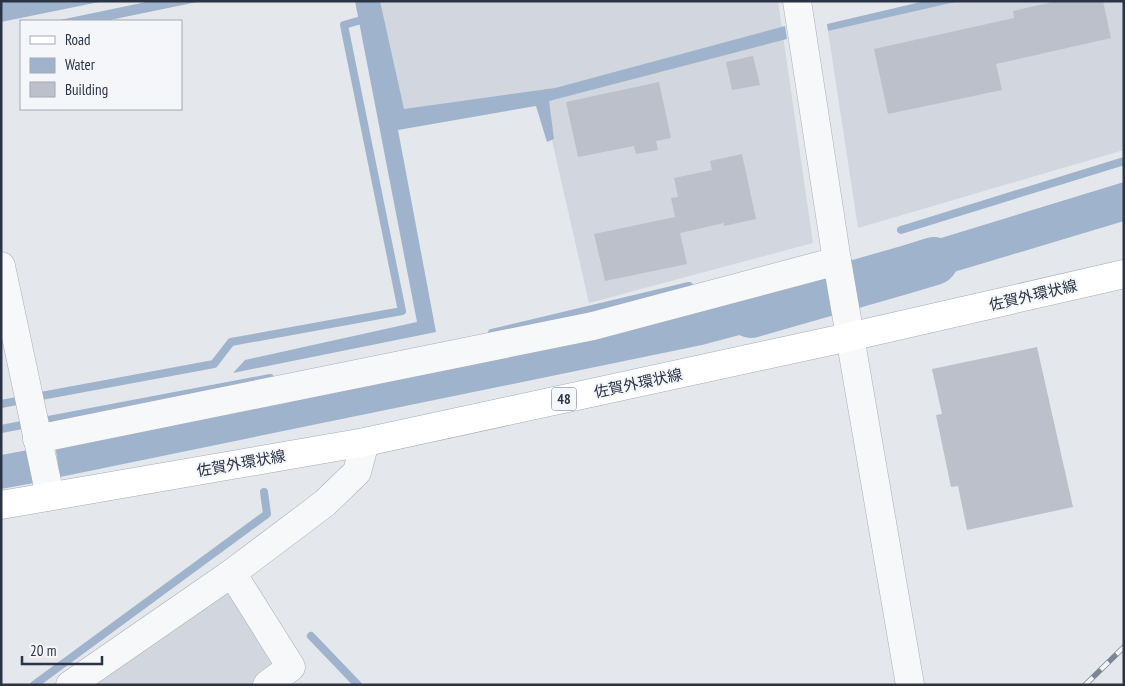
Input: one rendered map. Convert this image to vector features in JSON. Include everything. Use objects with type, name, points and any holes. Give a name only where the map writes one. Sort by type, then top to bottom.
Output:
[{"type":"main road","name":"佐賀外環状線","points":[[1,505],[365,442],[850,337],[1124,274]]},
{"type":"street","points":[[797,1],[836,261],[910,685]]},
{"type":"street","points":[[38,439],[593,326],[836,261]]},
{"type":"street","points":[[1,266],[50,496]]},
{"type":"street","points":[[70,685],[232,573],[325,503],[357,472],[365,442]]},
{"type":"street","points":[[232,573],[291,666],[267,685]]},
{"type":"shaded area","points":[[371,1],[778,1],[813,243],[589,303],[543,101],[397,126]]},
{"type":"shaded area","points":[[960,1],[1124,1],[1124,150],[858,228],[828,31]]},
{"type":"shaded area","points":[[247,579],[305,670],[285,685],[89,685]]},
{"type":"water","points":[[1,1],[104,1],[1,22]]},
{"type":"water","points":[[151,1],[202,1],[110,20],[60,20]]},
{"type":"water","points":[[355,1],[380,1],[404,109],[555,88],[785,26],[787,39],[549,101],[554,139],[547,142],[536,106],[398,130],[436,332],[233,373],[245,360],[417,322]]},
{"type":"water","points":[[925,1],[960,1],[828,31],[827,24]]},
{"type":"water","points":[[1124,182],[1124,221],[884,293],[871,279],[869,260]]},
{"type":"water","points":[[810,278],[814,294],[804,318],[702,345],[60,477],[55,445]]},
{"type":"water","points":[[28,450],[34,483],[1,489],[1,455]]},
{"type":"building","points":[[1057,1],[1103,1],[1111,38],[996,64],[1002,90],[888,114],[874,49],[1014,18],[1013,11]]},
{"type":"building","points":[[753,56],[760,85],[732,90],[726,62]]},
{"type":"building","points":[[659,82],[671,138],[656,141],[658,150],[636,154],[634,146],[578,157],[566,102]]},
{"type":"building","points":[[742,154],[756,219],[724,226],[724,223],[680,233],[687,264],[605,281],[594,234],[675,217],[671,198],[678,197],[674,178],[712,170],[710,161]]},
{"type":"building","points":[[1037,347],[1073,507],[967,530],[958,486],[951,487],[936,415],[942,414],[932,369]]},
{"type":"waterway","points":[[41,396],[214,364],[231,342],[402,311],[344,25],[368,18]]},
{"type":"waterway","points":[[901,230],[1124,161]]},
{"type":"waterway","points":[[751,314],[934,261]]},
{"type":"waterway","points":[[492,333],[689,286]]},
{"type":"waterway","points":[[1,429],[270,378]]},
{"type":"waterway","points":[[1,404],[17,401]]},
{"type":"waterway","points":[[34,685],[267,514],[264,492]]},
{"type":"waterway","points":[[311,636],[358,685]]},
{"type":"railway","points":[[1085,685],[1124,647]]}]
